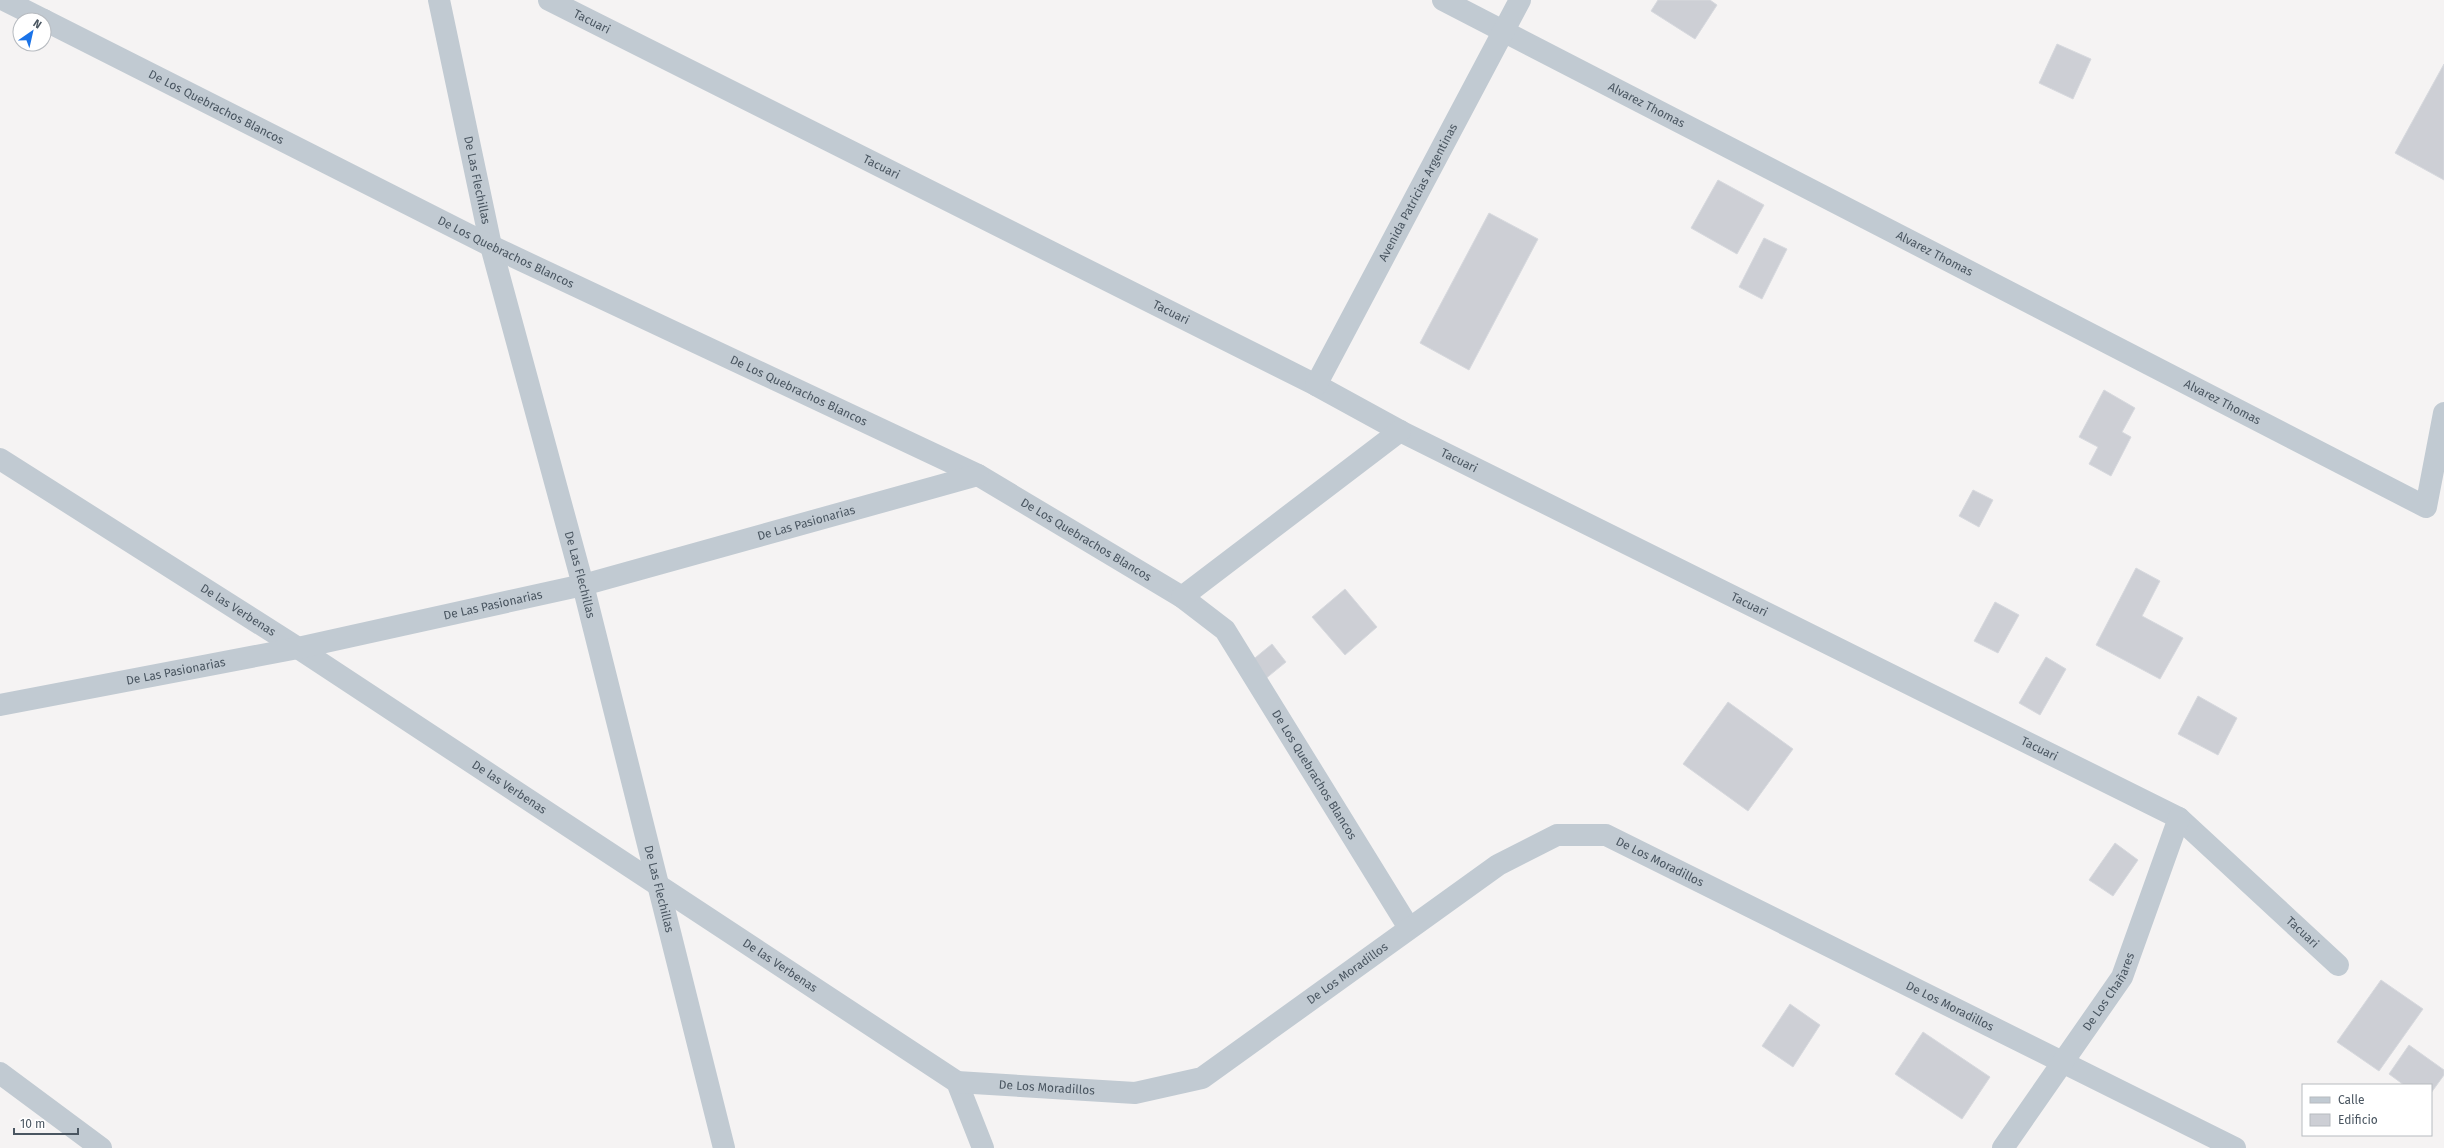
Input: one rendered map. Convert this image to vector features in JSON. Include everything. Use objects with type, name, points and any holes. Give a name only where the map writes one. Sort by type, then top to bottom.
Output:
[{"type":"street","name":"De Los Quebrachos Blancos","points":[[4,0],[28,12]]},
{"type":"street","name":"De Las Flechillas","points":[[439,0],[491,246],[583,586],[724,1148]]},
{"type":"street","name":"Tacuari","points":[[549,0],[1316,385],[1400,431],[2179,818],[2338,965]]},
{"type":"street","name":"Alvarez Thomas","points":[[1443,0],[2426,507],[2444,413]]},
{"type":"street","name":"Avenida Patricias Argentinas","points":[[1316,385],[1520,0]]},
{"type":"street","name":"De Los Quebrachos Blancos","points":[[52,24],[491,246],[978,475],[1182,597],[1225,630],[1409,928]]},
{"type":"street","points":[[1182,597],[1400,431]]},
{"type":"street","name":"De las Verbenas","points":[[0,459],[298,648],[957,1082]]},
{"type":"street","name":"De Las Pasionarias","points":[[0,705],[298,648],[583,586],[978,475]]},
{"type":"street","name":"De Los Chañares","points":[[2003,1148],[2122,977],[2179,818]]},
{"type":"street","name":"De Los Moradillos","points":[[957,1082],[1135,1093],[1202,1078],[1498,865],[1557,835],[1606,835],[2235,1148]]},
{"type":"street","points":[[0,1073],[101,1148]]},
{"type":"street","points":[[957,1082],[983,1148]]},
{"type":"building","points":[[1658,0],[1710,0],[1717,5],[1695,39],[1651,11]]},
{"type":"building","points":[[2057,44],[2091,59],[2073,99],[2039,83]]},
{"type":"building","points":[[2444,64],[2444,180],[2395,153]]},
{"type":"building","points":[[1718,180],[1764,205],[1737,254],[1691,228]]},
{"type":"building","points":[[1489,213],[1538,239],[1469,370],[1420,343]]},
{"type":"building","points":[[1764,238],[1787,249],[1762,299],[1739,287]]},
{"type":"building","points":[[2104,390],[2135,408],[2122,432],[2131,437],[2111,476],[2089,464],[2098,447],[2079,437]]},
{"type":"building","points":[[1973,490],[1993,500],[1979,527],[1959,516]]},
{"type":"building","points":[[2136,568],[2160,581],[2142,616],[2183,638],[2160,679],[2096,645]]},
{"type":"building","points":[[1345,589],[1377,627],[1345,655],[1312,617]]},
{"type":"building","points":[[1995,602],[2019,615],[1998,653],[1974,641]]},
{"type":"building","points":[[1272,644],[1286,662],[1264,680],[1250,662]]},
{"type":"building","points":[[2046,657],[2066,669],[2040,715],[2019,703]]},
{"type":"building","points":[[2198,696],[2237,718],[2218,755],[2178,734]]},
{"type":"building","points":[[1728,702],[1793,749],[1748,811],[1683,764]]},
{"type":"building","points":[[2115,843],[2138,860],[2113,896],[2089,880]]},
{"type":"building","points":[[2381,980],[2423,1009],[2379,1071],[2337,1042]]},
{"type":"building","points":[[1790,1004],[1820,1025],[1793,1067],[1762,1046]]},
{"type":"building","points":[[1923,1032],[1990,1077],[1962,1119],[1895,1074]]},
{"type":"building","points":[[2409,1045],[2444,1070],[2444,1075],[2432,1092],[2432,1084],[2403,1084],[2389,1074]]}]
